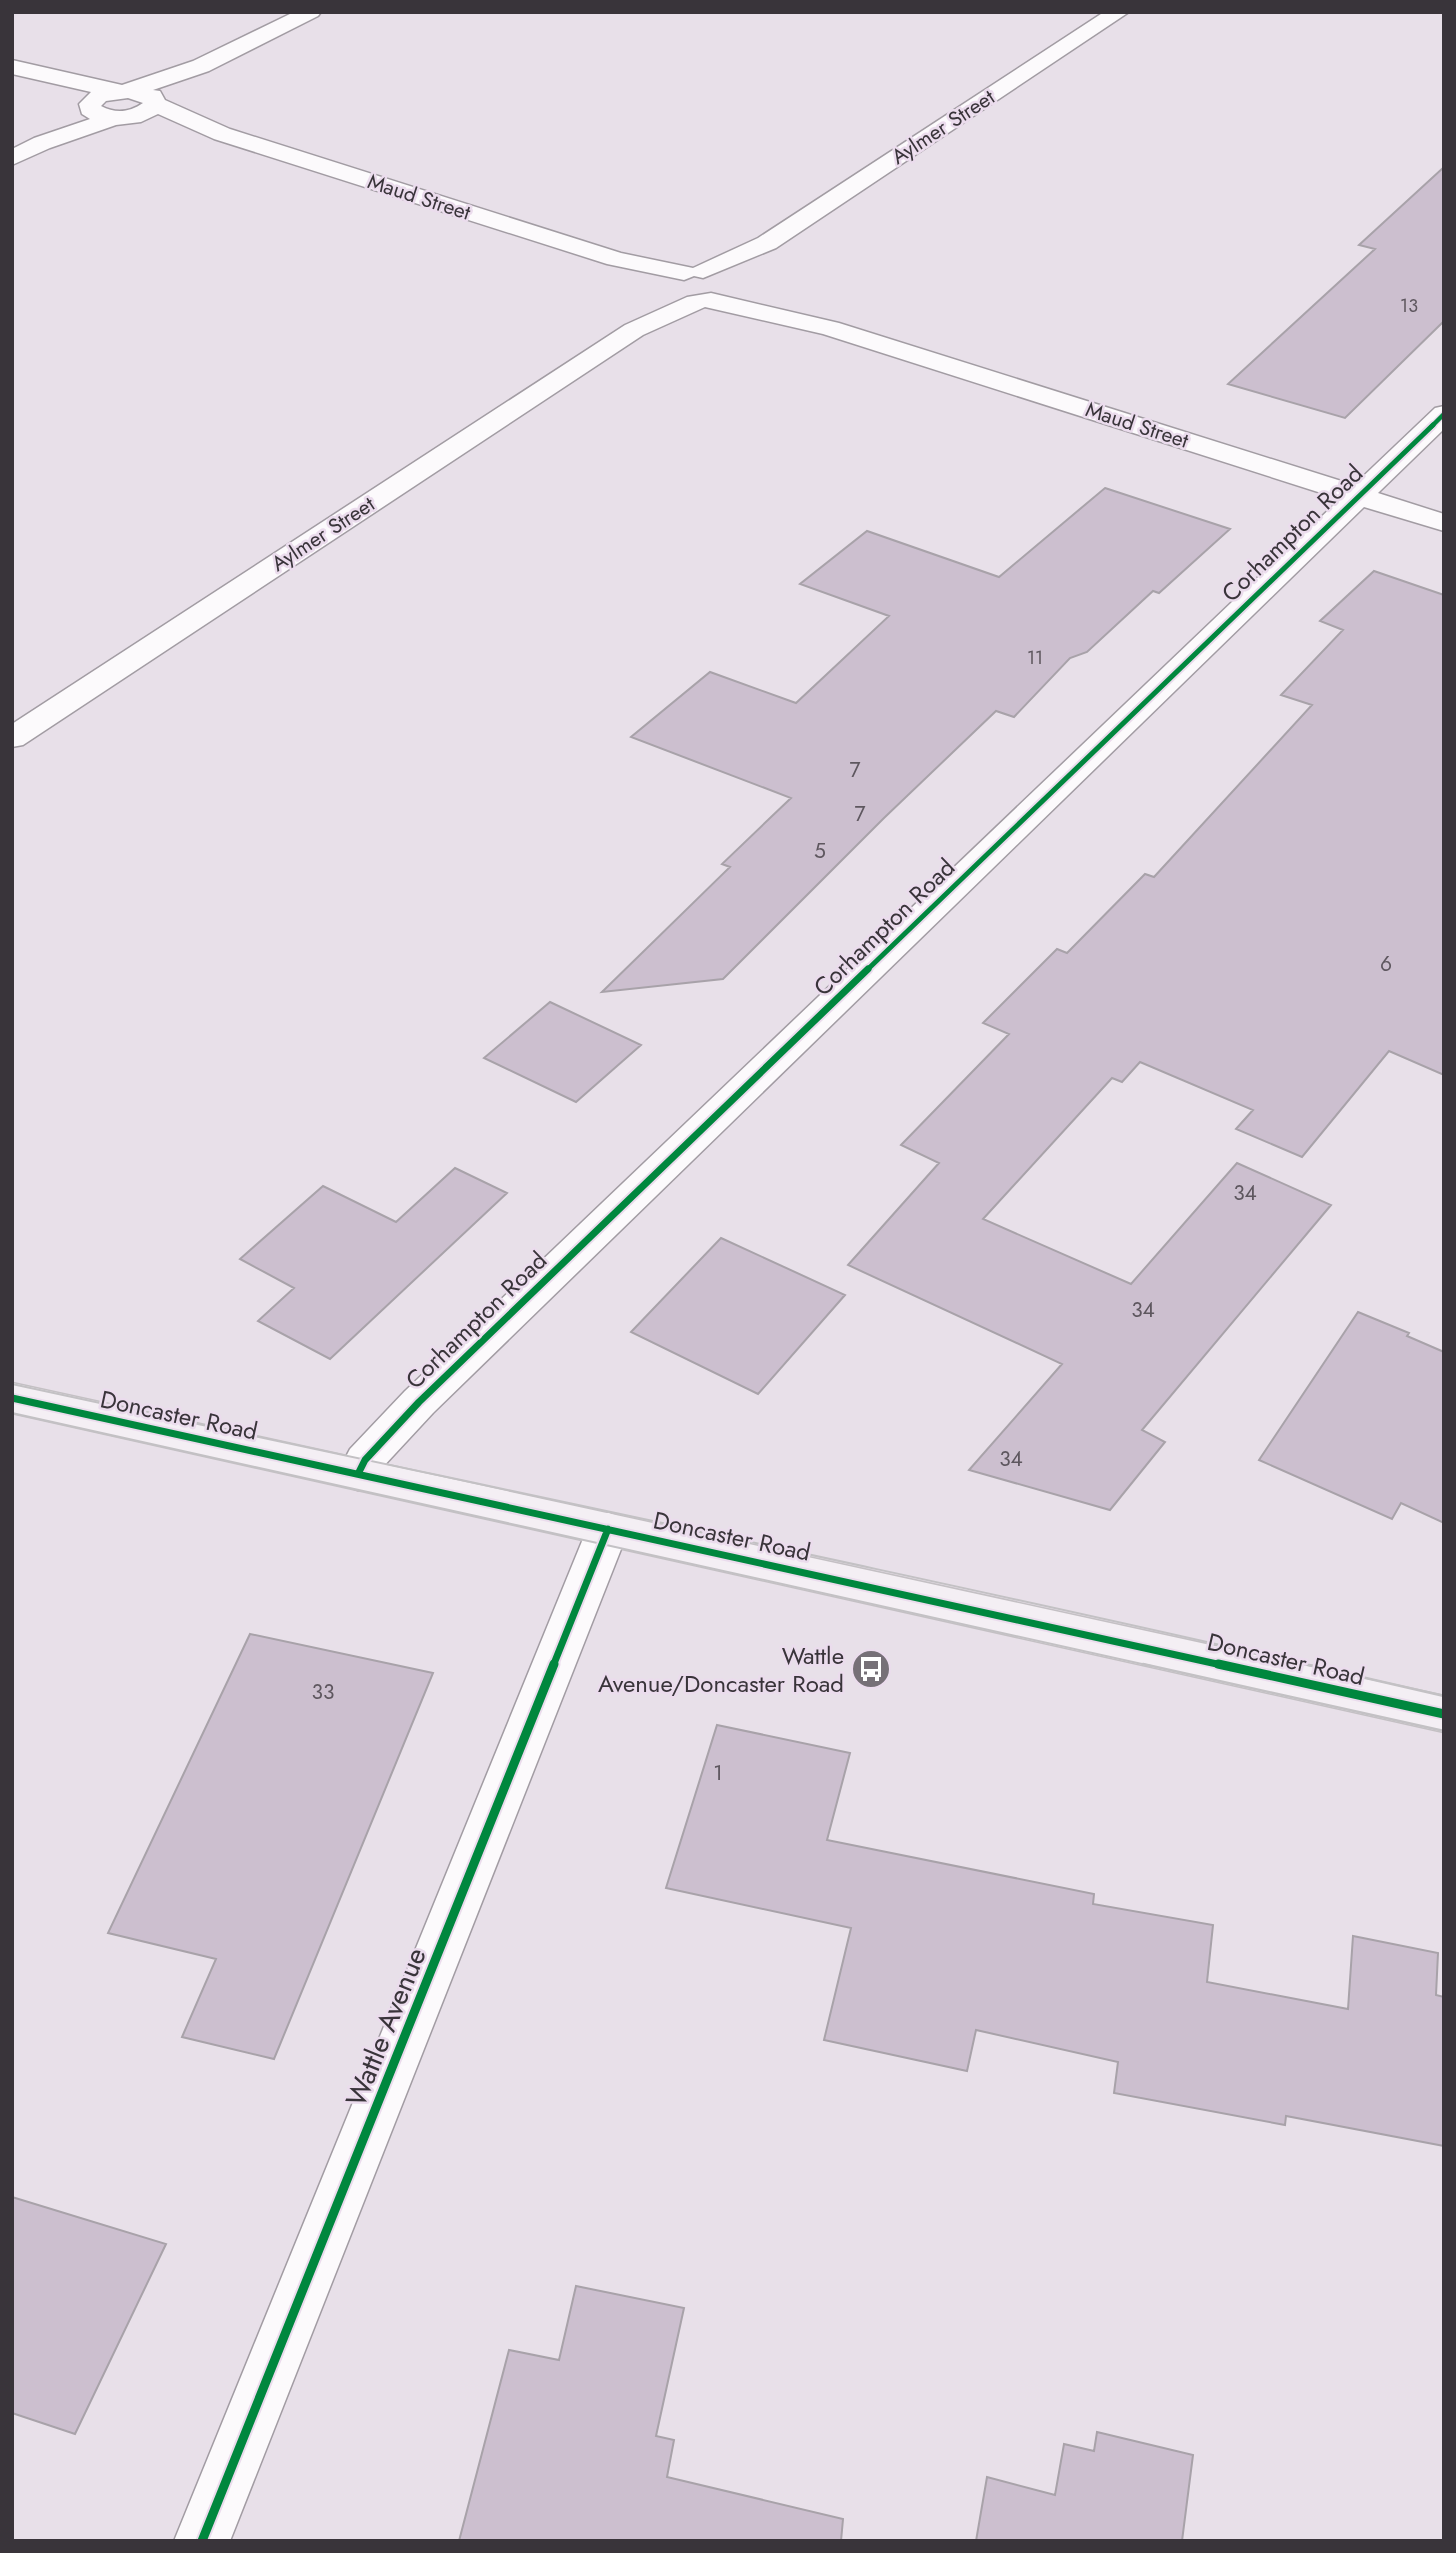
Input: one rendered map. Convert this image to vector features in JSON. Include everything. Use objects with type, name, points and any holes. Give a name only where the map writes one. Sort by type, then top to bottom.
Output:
[{"type":"main road","name":"Doncaster Road","points":[[12,1398],[1444,1714]]},
{"type":"street","points":[[42,143],[99,96],[201,66],[311,12]]},
{"type":"street","name":"Aylmer Street","points":[[634,330],[681,280],[767,243],[1119,12]]},
{"type":"street","points":[[12,158],[42,143],[147,111],[201,66]]},
{"type":"street","points":[[20,69],[123,91]]},
{"type":"street","points":[[20,69],[90,106]]},
{"type":"street","name":"Maud Street","points":[[123,91],[145,93],[155,102],[222,134],[681,280],[724,275],[732,283],[830,328]]},
{"type":"street","name":"Maud Street","points":[[90,106],[99,115],[222,134]]},
{"type":"street","name":"Aylmer Street","points":[[12,738],[634,330],[703,302],[728,295],[732,283],[767,243]]},
{"type":"street","name":"Maud Street","points":[[681,280],[703,302],[830,328],[1444,523]]},
{"type":"street","name":"Corhampton Road","points":[[358,1474],[365,1460],[419,1402],[1444,414]]},
{"type":"street","name":"Wattle Avenue","points":[[202,2541],[608,1529]]},
{"type":"building","points":[[1444,167],[1444,321],[1345,418],[1228,384],[1375,249],[1359,245]]},
{"type":"building","points":[[1105,488],[1230,529],[1159,593],[1153,591],[1087,652],[1070,658],[1014,717],[996,711],[884,818],[723,979],[602,992],[730,867],[722,864],[791,798],[631,737],[710,672],[796,703],[889,616],[800,584],[867,531],[999,577]]},
{"type":"building","points":[[1374,571],[1444,595],[1444,1075],[1389,1051],[1302,1157],[1236,1129],[1253,1110],[1140,1062],[1122,1082],[1112,1078],[983,1219],[1131,1284],[1237,1163],[1331,1205],[1142,1430],[1165,1442],[1110,1510],[969,1470],[1062,1364],[848,1265],[939,1163],[901,1145],[1009,1034],[983,1023],[1057,949],[1067,953],[1145,874],[1154,877],[1312,705],[1281,695],[1343,630],[1320,621]]},
{"type":"building","points":[[550,1002],[641,1045],[576,1102],[484,1058]]},
{"type":"building","points":[[455,1168],[507,1193],[330,1359],[258,1321],[294,1288],[240,1259],[323,1186],[396,1222]]},
{"type":"building","points":[[721,1238],[845,1295],[758,1394],[631,1332]]},
{"type":"building","points":[[1358,1312],[1409,1333],[1407,1336],[1444,1352],[1444,1523],[1401,1503],[1392,1519],[1259,1460]]},
{"type":"building","points":[[250,1634],[433,1673],[274,2059],[182,2037],[216,1959],[108,1933]]},
{"type":"building","points":[[717,1725],[850,1753],[827,1840],[1094,1894],[1093,1904],[1213,1925],[1207,1982],[1348,2009],[1353,1936],[1438,1953],[1436,1995],[1444,1997],[1444,2146],[1286,2116],[1285,2125],[1114,2093],[1118,2062],[976,2030],[967,2071],[824,2040],[851,1928],[666,1888]]},
{"type":"building","points":[[12,2197],[166,2244],[75,2434],[12,2413]]},
{"type":"building","points":[[576,2286],[684,2308],[656,2436],[674,2440],[667,2477],[843,2519],[841,2541],[459,2541],[509,2350],[559,2360]]},
{"type":"building","points":[[1097,2432],[1193,2455],[1182,2541],[976,2541],[987,2477],[1055,2495],[1064,2444],[1094,2451]]},
{"type":"tram line","points":[[12,1384],[826,1558],[1313,1666]]},
{"type":"tram line","points":[[12,1413],[1151,1666]]},
{"type":"tram line","points":[[1143,1664],[1444,1731]]},
{"type":"tram line","points":[[1305,1664],[1444,1696]]},
{"type":"cycle path","points":[[358,1474],[365,1460],[419,1402],[1444,414]]},
{"type":"cycle path","points":[[12,1398],[1444,1714]]},
{"type":"cycle path","points":[[202,2541],[608,1529]]},
{"type":"place","name":"Wattle Avenue/Doncaster Road","points":[[871,1669]]}]
